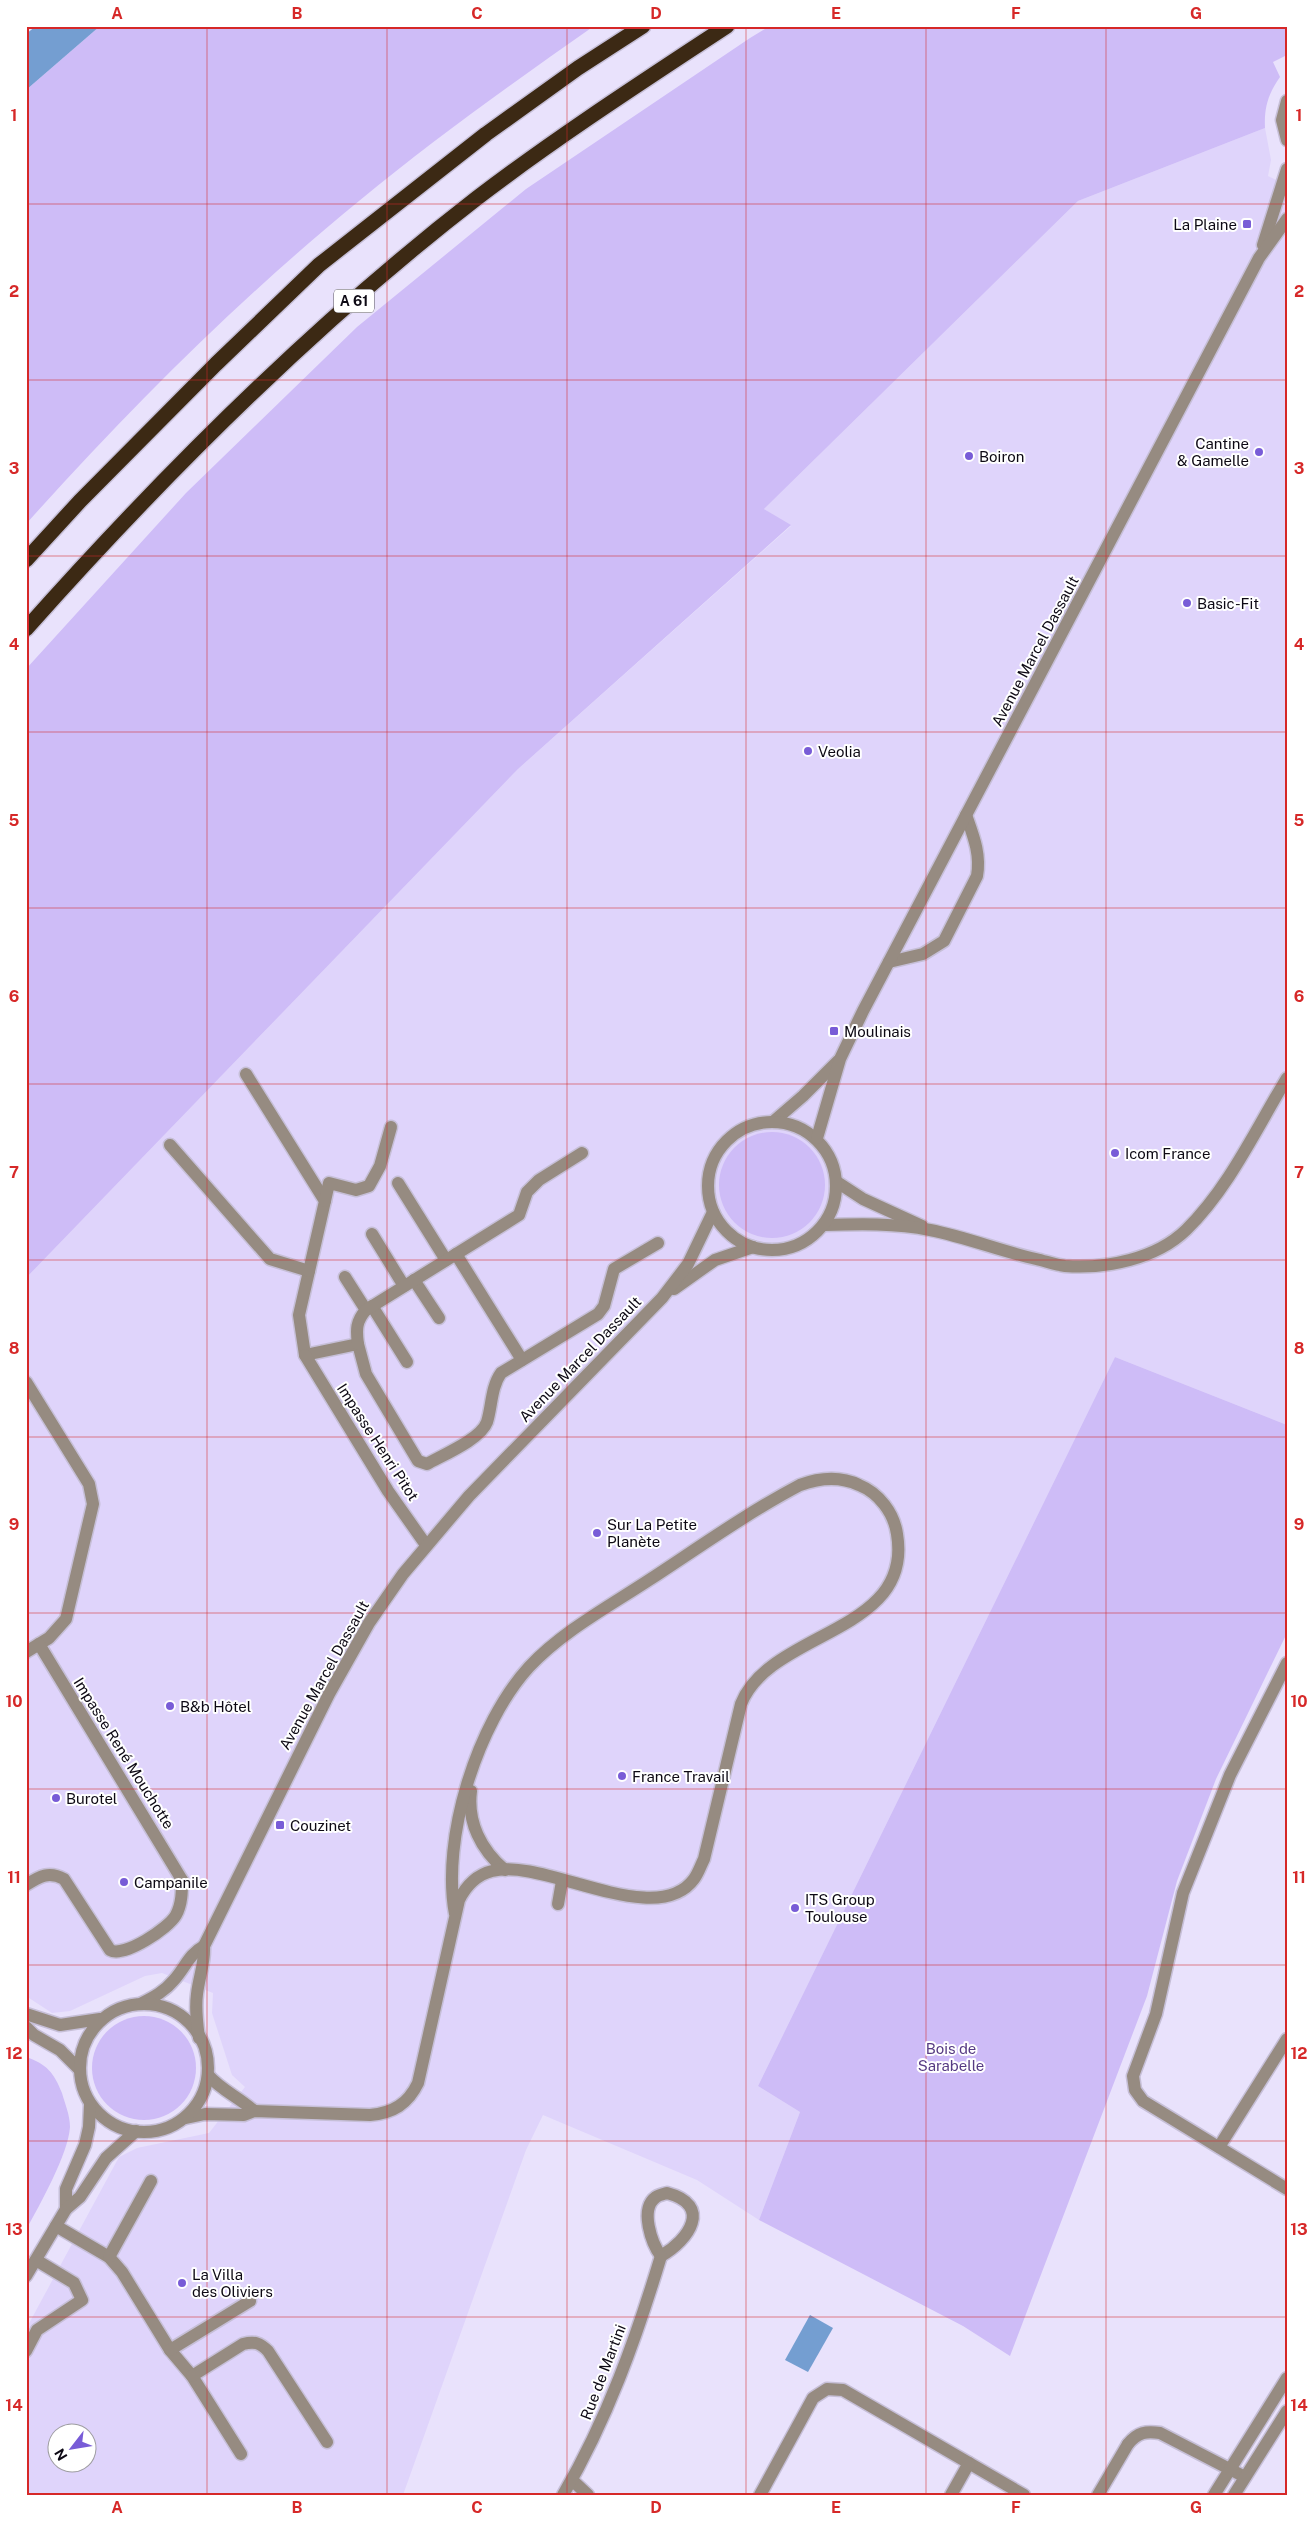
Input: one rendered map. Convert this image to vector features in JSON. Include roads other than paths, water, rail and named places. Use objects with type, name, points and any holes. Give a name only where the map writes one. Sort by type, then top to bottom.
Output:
[{"type":"highway","points":[[26,560],[93,488],[216,364],[319,265],[486,134],[578,68],[642,26]]},
{"type":"highway","name":"A 61","points":[[26,629],[170,474],[351,303],[477,199],[567,133],[727,26]]},
{"type":"street","points":[[1287,101],[1282,120],[1287,140]]},
{"type":"street","name":"Avenue Marcel Dassault","points":[[1259,258],[1287,169]]},
{"type":"street","name":"Avenue Marcel Dassault","points":[[817,1138],[840,1059],[889,962],[1259,258],[1287,219]]},
{"type":"street","points":[[889,962],[923,954],[944,941],[977,876],[979,864],[976,844],[966,815]]},
{"type":"street","name":"Avenue Marcel Dassault","points":[[774,1121],[803,1096],[840,1059]]},
{"type":"street","points":[[246,1074],[325,1201]]},
{"type":"street","points":[[824,1225],[855,1224],[928,1230],[1065,1266],[1108,1264],[1138,1257],[1155,1250],[1185,1231],[1205,1209],[1223,1184],[1287,1078]]},
{"type":"street","name":"Avenue Marcel Dassault","points":[[774,1121],[797,1126],[817,1138],[831,1158],[837,1182],[834,1205],[824,1225],[809,1239],[792,1247],[772,1250],[753,1247],[736,1240],[723,1227],[713,1212],[708,1194],[708,1175],[716,1153],[731,1135],[751,1124],[774,1121]]},
{"type":"street","points":[[358,1344],[304,1355],[299,1315],[329,1183],[356,1190],[369,1186],[380,1166],[391,1127]]},
{"type":"street","points":[[170,1145],[270,1259],[309,1270]]},
{"type":"street","points":[[582,1153],[538,1180],[527,1192],[519,1214],[369,1308],[359,1318],[356,1329],[366,1374],[418,1461],[427,1464],[482,1432],[487,1422],[496,1380],[501,1373],[598,1314],[604,1306],[614,1269],[658,1242]]},
{"type":"street","points":[[837,1182],[863,1199],[928,1230]]},
{"type":"street","points":[[398,1183],[522,1360]]},
{"type":"street","name":"Avenue Marcel Dassault","points":[[199,2038],[196,2010],[197,1991],[205,1962],[204,1946],[329,1694],[369,1623],[426,1545],[469,1496],[662,1298],[688,1264],[713,1212]]},
{"type":"street","points":[[372,1234],[409,1283],[439,1318]]},
{"type":"street","name":"Avenue Marcel Dassault","points":[[662,1298],[715,1260],[753,1247]]},
{"type":"street","points":[[345,1277],[407,1362]]},
{"type":"street","name":"Impasse Henri Pitot","points":[[304,1355],[388,1491],[426,1545]]},
{"type":"street","points":[[26,1382],[89,1484],[93,1504],[66,1619],[56,1632],[26,1652]]},
{"type":"street","points":[[90,2105],[112,2123],[136,2131],[162,2130],[186,2118],[205,2114],[244,2115],[254,2111],[370,2115],[388,2113],[408,2100],[418,2083],[422,2070],[455,1914],[464,1889],[484,1873],[504,1870],[531,1873],[562,1881],[658,1899],[677,1892],[694,1880],[704,1859],[744,1696],[763,1673],[868,1608],[888,1590],[894,1578],[899,1554],[896,1527],[887,1508],[870,1491],[849,1481],[811,1481],[786,1492],[572,1630],[548,1649],[529,1667],[503,1702],[482,1742],[464,1796],[454,1842],[450,1873],[455,1914]]},
{"type":"street","name":"Impasse René Mouchotte","points":[[26,1885],[45,1875],[52,1874],[64,1880],[110,1950],[119,1953],[147,1938],[173,1920],[181,1901],[182,1880],[39,1644]]},
{"type":"street","points":[[1287,1664],[1230,1775],[1183,1893],[1156,2014],[1132,2076],[1135,2090],[1143,2101],[1287,2190]]},
{"type":"street","points":[[474,1766],[470,1797],[475,1831],[493,1860],[504,1870]]},
{"type":"street","points":[[558,1904],[562,1881]]},
{"type":"street","name":"Avenue Marcel Dassault","points":[[142,2004],[167,1988],[184,1968],[192,1953],[204,1946]]},
{"type":"street","points":[[26,2014],[60,2025],[100,2019],[114,2012],[142,2004],[166,2007],[175,2012],[186,2021],[199,2038],[207,2060],[208,2074],[200,2100],[186,2118]]},
{"type":"street","points":[[66,2209],[66,2189],[84,2145],[89,2127],[90,2105],[82,2087],[79,2069],[86,2043],[100,2019]]},
{"type":"street","points":[[26,2027],[34,2035],[60,2050],[79,2069]]},
{"type":"street","points":[[1218,2147],[1287,2039]]},
{"type":"street","points":[[208,2074],[218,2087],[245,2102],[254,2111]]},
{"type":"street","points":[[26,2276],[66,2209],[80,2197],[106,2158],[136,2131]]},
{"type":"street","points":[[109,2257],[151,2181]]},
{"type":"street","points":[[667,2193],[678,2196],[688,2203],[693,2213],[693,2221],[690,2231],[679,2244],[661,2256],[655,2249],[648,2217],[650,2206],[655,2197],[667,2193]]},
{"type":"street","points":[[56,2226],[109,2257],[122,2272],[170,2350],[192,2376],[242,2454]]},
{"type":"street","name":"Rue de Martini","points":[[563,2495],[599,2429],[624,2364],[661,2256]]},
{"type":"street","points":[[26,2351],[37,2330],[82,2300],[74,2283],[36,2260]]},
{"type":"street","points":[[170,2350],[250,2301]]},
{"type":"street","points":[[192,2376],[244,2344],[252,2342],[261,2344],[268,2351],[327,2442]]},
{"type":"street","points":[[1214,2495],[1287,2378]]},
{"type":"street","points":[[760,2495],[813,2398],[827,2389],[843,2390],[1024,2495]]},
{"type":"street","points":[[1234,2495],[1287,2411]]},
{"type":"street","points":[[1098,2495],[1128,2444],[1134,2437],[1146,2431],[1160,2434],[1245,2477]]},
{"type":"street","points":[[951,2495],[969,2463]]},
{"type":"street","points":[[572,2480],[588,2495]]},
{"type":"water","points":[[36,26],[100,26],[26,90],[26,34]]},
{"type":"water","points":[[810,2315],[833,2328],[808,2372],[785,2360]]},
{"type":"place","name":"La Plaine","points":[[1247,224]]},
{"type":"place","name":"Cantine & Gamelle","points":[[1259,452]]},
{"type":"place","name":"Boiron","points":[[969,456]]},
{"type":"place","name":"Basic-Fit","points":[[1187,603]]},
{"type":"place","name":"Veolia","points":[[808,751]]},
{"type":"place","name":"Moulinais","points":[[834,1031]]},
{"type":"place","name":"Icom France","points":[[1115,1153]]},
{"type":"place","name":"Sur La Petite Planète","points":[[597,1533]]},
{"type":"place","name":"B&b Hôtel","points":[[170,1706]]},
{"type":"place","name":"France Travail","points":[[622,1776]]},
{"type":"place","name":"Burotel","points":[[56,1798]]},
{"type":"place","name":"Couzinet","points":[[280,1825]]},
{"type":"place","name":"Campanile","points":[[124,1882]]},
{"type":"place","name":"ITS Group Toulouse","points":[[795,1908]]},
{"type":"place","name":"La Villa des Oliviers","points":[[182,2283]]},
{"type":"park label","name":"Bois de Sarabelle","points":[[951,2056]]}]
